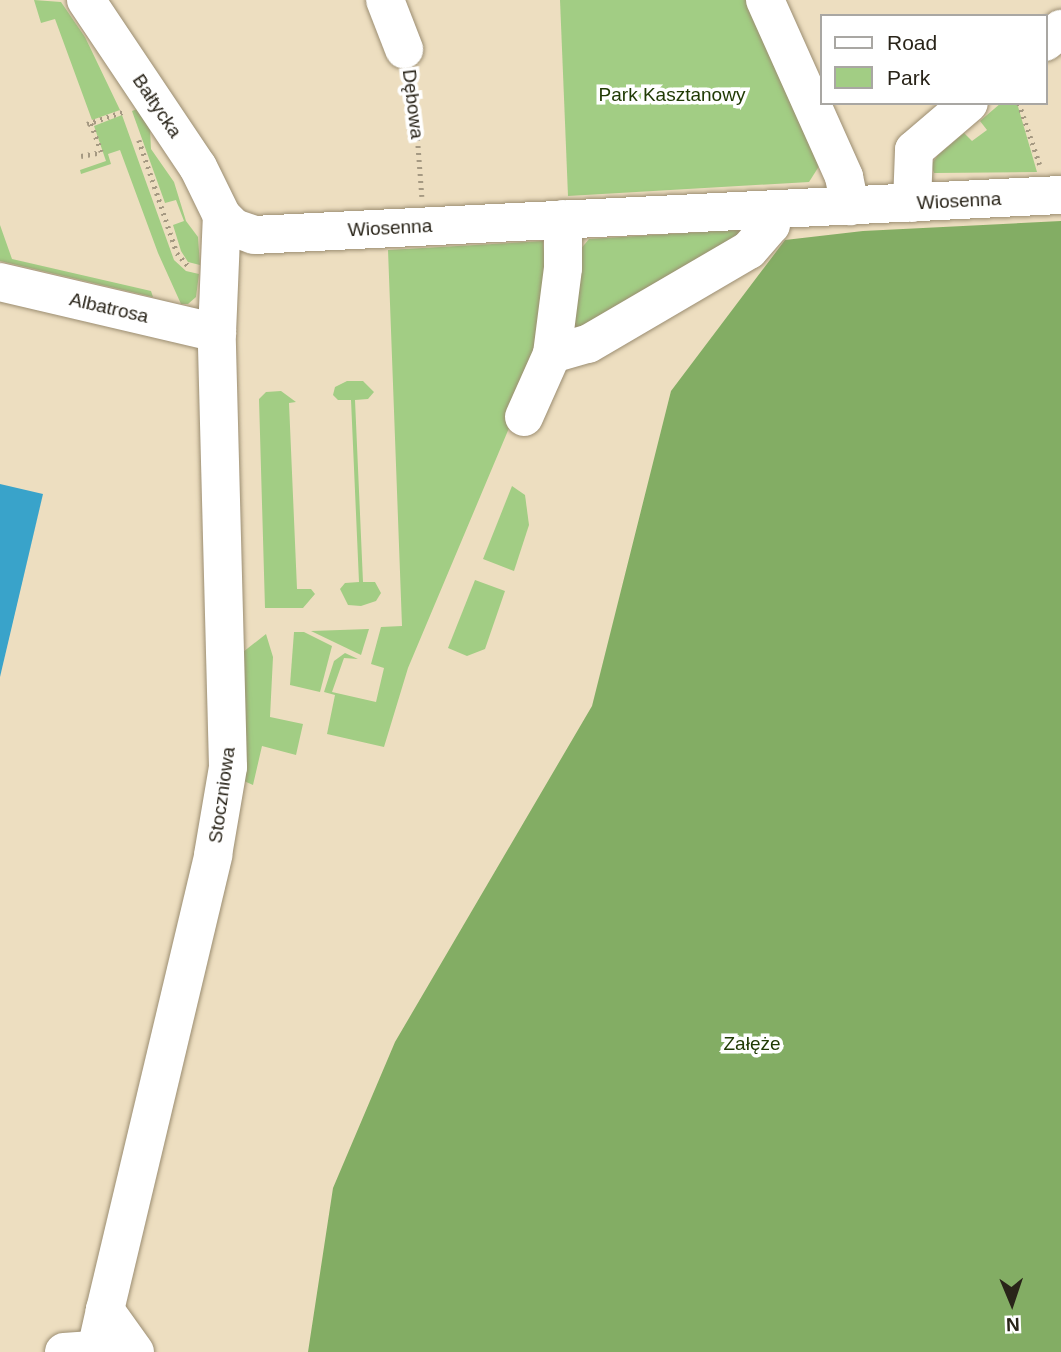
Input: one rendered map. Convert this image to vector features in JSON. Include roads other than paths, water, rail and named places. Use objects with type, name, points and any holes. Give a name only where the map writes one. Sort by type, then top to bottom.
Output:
[{"type":"street","name":"Bałtycka","points":[[86,0],[198,167],[222,216]]},
{"type":"street","name":"Dębowa","points":[[385,0],[404,49]]},
{"type":"street","points":[[765,0],[845,177],[850,206]]},
{"type":"street","points":[[1047,40],[1061,29]]},
{"type":"street","points":[[912,203],[914,150],[967,105]]},
{"type":"street","name":"Wiosenna","points":[[222,216],[234,228],[254,235],[912,203],[1053,187]]},
{"type":"street","points":[[552,354],[589,344],[749,250],[771,225],[772,210]]},
{"type":"street","name":"Stoczniowa","points":[[64,1352],[96,1350],[213,855],[228,767],[217,333],[222,216]]},
{"type":"street","points":[[524,417],[552,354],[563,268],[563,219]]},
{"type":"street","name":"Albatrosa","points":[[0,282],[217,333]]},
{"type":"street","points":[[105,1310],[135,1352]]},
{"type":"water","points":[[0,484],[43,494],[0,677]]},
{"type":"park label","name":"Park Kasztanowy","points":[[672,95]]},
{"type":"park label","name":"Załęże","points":[[752,1044]]}]
